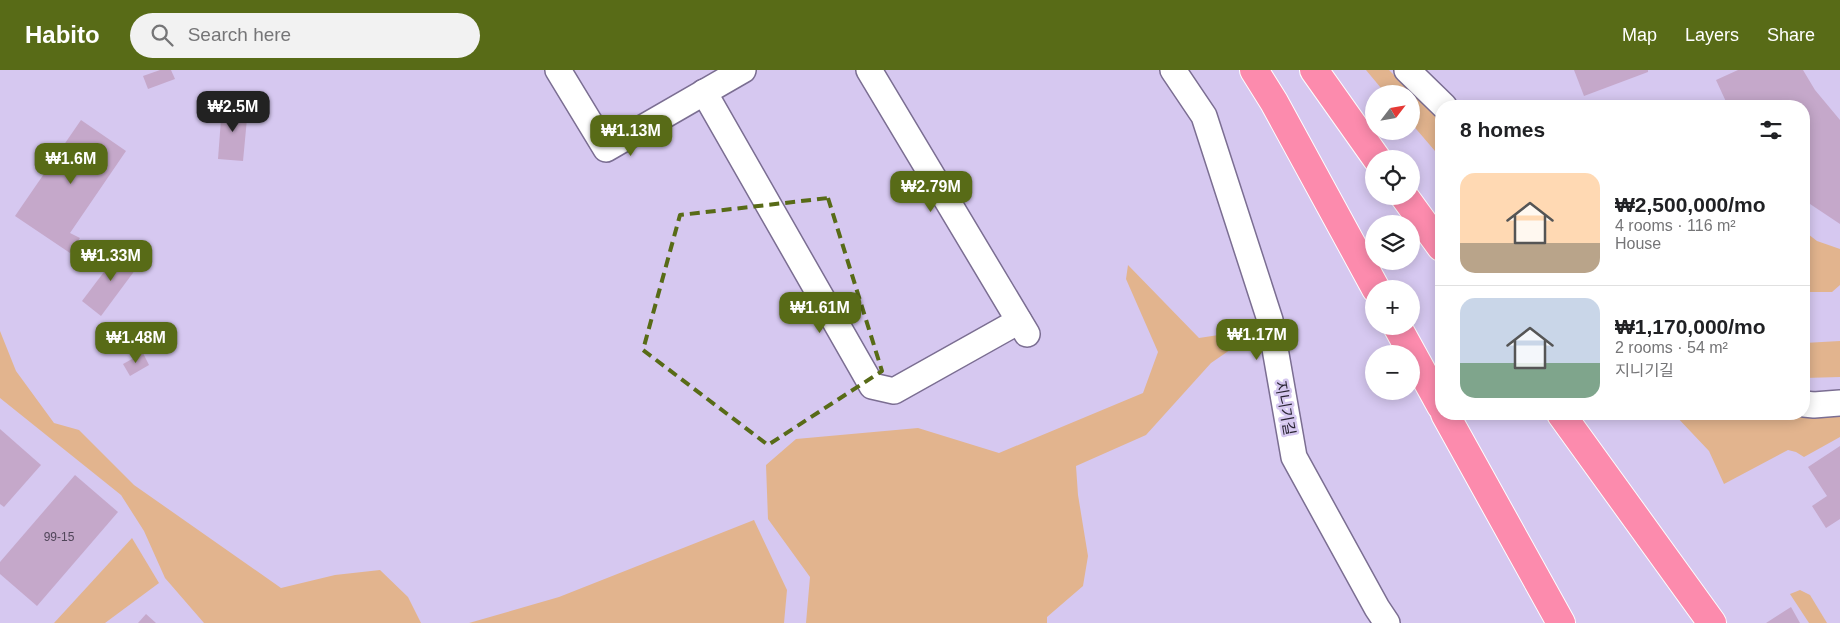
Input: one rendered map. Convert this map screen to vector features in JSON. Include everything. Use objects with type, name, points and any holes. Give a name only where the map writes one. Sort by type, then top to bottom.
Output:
[{"type":"highway","points":[[1254,70],[1274,102],[1371,280]]},
{"type":"highway","points":[[1314,70],[1372,150]]},
{"type":"highway","points":[[1411,205],[1435,239]]},
{"type":"highway","points":[[1402,335],[1435,395]]},
{"type":"highway","points":[[1448,420],[1561,623]]},
{"type":"highway","points":[[1565,420],[1712,623]]},
{"type":"street","points":[[558,70],[606,149],[743,70]]},
{"type":"street","points":[[704,92],[872,386],[894,391],[1023,328],[869,70]]},
{"type":"street","name":"지니기길","points":[[1173,70],[1204,116],[1270,320],[1294,457],[1387,623]]},
{"type":"street","points":[[1407,70],[1438,100]]},
{"type":"street","points":[[1810,405],[1840,403]]},
{"type":"highlighted area","points":[[828,198],[882,371],[768,445],[643,350],[680,215]]},
{"type":"shaded area","points":[[1366,70],[1389,70],[1404,85],[1378,85]]},
{"type":"shaded area","points":[[1420,101],[1435,116],[1435,151],[1420,134]]},
{"type":"shaded area","points":[[1810,236],[1817,241],[1840,249],[1840,285],[1832,292],[1810,292]]},
{"type":"shaded area","points":[[1128,265],[1199,338],[1238,332],[1243,341],[1211,363],[1146,435],[1076,466],[1078,495],[1088,556],[1083,586],[1047,617],[1047,623],[806,623],[810,577],[768,519],[766,465],[796,439],[918,428],[999,453],[1143,393],[1158,352],[1126,279]]},
{"type":"shaded area","points":[[0,331],[16,371],[54,423],[79,430],[134,485],[281,588],[335,575],[380,570],[408,597],[421,623],[204,623],[165,578],[144,531],[121,495],[0,398]]},
{"type":"shaded area","points":[[1840,341],[1840,377],[1810,378],[1810,343]]},
{"type":"shaded area","points":[[1840,410],[1840,437],[1804,457],[1788,450],[1724,484],[1709,451],[1680,420],[1810,420],[1810,415]]},
{"type":"shaded area","points":[[754,520],[787,590],[784,623],[469,623],[559,597]]},
{"type":"shaded area","points":[[132,538],[159,583],[105,623],[54,623]]},
{"type":"shaded area","points":[[1800,590],[1810,595],[1827,623],[1809,623],[1790,594]]},
{"type":"building","points":[[160,70],[171,70],[175,79],[148,89],[143,76]]},
{"type":"building","points":[[1574,70],[1648,70],[1648,72],[1584,96]]},
{"type":"building","points":[[1738,70],[1803,70],[1815,90],[1840,120],[1840,224],[1810,204],[1810,100],[1725,100],[1716,80]]},
{"type":"building","points":[[222,106],[248,108],[243,161],[218,159]]},
{"type":"building","points":[[81,120],[126,151],[70,233],[80,238],[70,253],[15,216]]},
{"type":"building","points":[[122,248],[141,262],[101,316],[82,301]]},
{"type":"building","points":[[143,353],[149,365],[130,376],[123,364]]},
{"type":"building","points":[[0,429],[41,465],[4,507],[0,504]]},
{"type":"building","points":[[1840,446],[1840,519],[1826,528],[1812,506],[1827,496],[1808,467]]},
{"type":"building","points":[[75,475],[118,512],[37,606],[0,574],[0,562]]},
{"type":"building","points":[[1791,607],[1800,623],[1766,623]]},
{"type":"building","points":[[146,614],[156,623],[138,623]]}]
